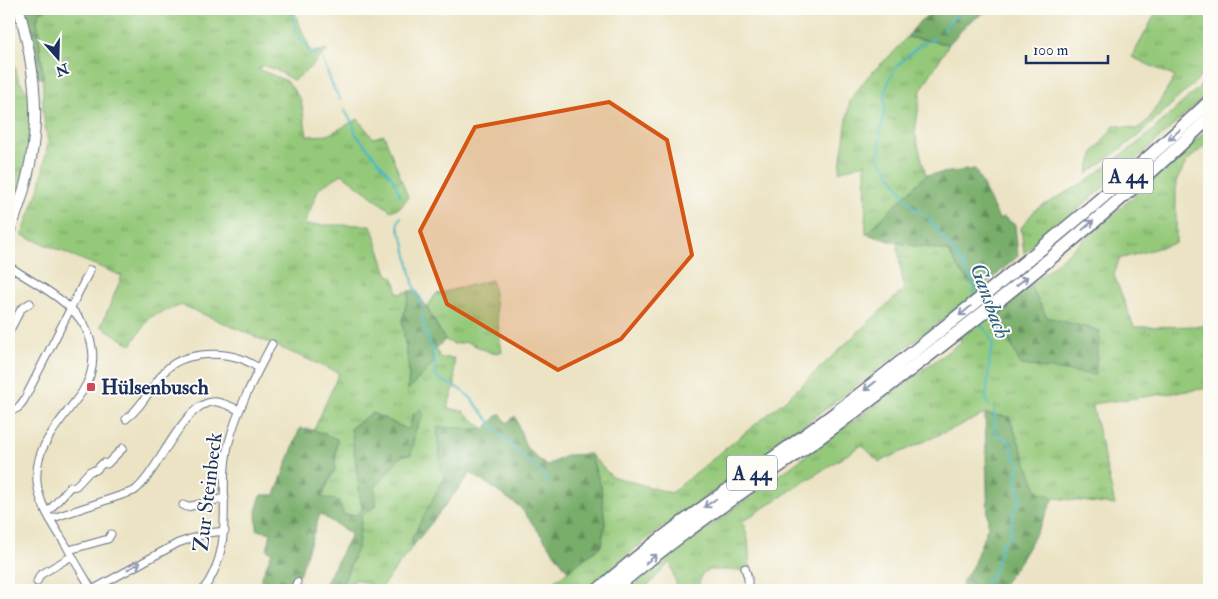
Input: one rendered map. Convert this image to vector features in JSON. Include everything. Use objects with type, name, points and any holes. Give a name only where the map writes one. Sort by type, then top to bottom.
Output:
[{"type":"highway","name":"A 44","points":[[1048,252],[1209,102]]},
{"type":"highway","name":"A 44","points":[[613,590],[662,550],[799,452],[1142,179],[1209,118]]},
{"type":"highway","name":"A 44","points":[[598,590],[655,542],[912,361]]},
{"type":"main road","points":[[9,233],[25,189],[32,161],[36,130],[32,67],[19,10]]},
{"type":"street","points":[[9,266],[51,292],[71,309],[84,326],[92,344],[93,363],[83,391],[46,441],[38,459],[38,488],[48,516],[92,590],[178,543],[208,533],[225,531]]},
{"type":"street","points":[[9,412],[22,404],[90,270]]},
{"type":"street","points":[[9,332],[21,309],[30,303]]},
{"type":"street","name":"Zur Steinbeck","points":[[203,590],[219,560],[225,531],[226,456],[239,410],[272,344]]},
{"type":"street","points":[[126,419],[134,413],[164,372],[178,361],[222,354],[239,358],[260,368]]},
{"type":"street","points":[[48,516],[134,491],[145,482],[173,438],[192,413],[203,404],[216,402],[239,410]]},
{"type":"street","points":[[48,516],[70,487],[76,486],[90,471],[96,470],[103,463],[107,464],[123,448]]},
{"type":"street","points":[[183,505],[187,507],[225,498]]},
{"type":"street","points":[[37,582],[40,575],[70,553],[108,539],[111,534]]},
{"type":"street","points":[[745,568],[748,578],[748,590]]},
{"type":"street","points":[[294,590],[297,582]]},
{"type":"highlighted area","points":[[609,102],[667,140],[692,255],[621,339],[558,370],[447,304],[420,231],[475,127]]},
{"type":"green space","points":[[22,9],[47,9],[39,13],[37,20],[43,78],[37,78]]},
{"type":"green space","points":[[47,9],[293,9],[311,52],[328,50],[305,72],[293,80],[276,70],[262,65],[260,70],[287,81],[301,100],[307,136],[328,135],[358,119],[373,138],[384,135],[408,197],[401,207],[391,211],[342,174],[319,188],[304,225],[371,225],[387,274],[394,278],[398,294],[410,291],[402,320],[409,370],[408,389],[434,363],[431,353],[436,348],[440,358],[454,358],[455,385],[447,408],[463,411],[484,429],[441,470],[445,478],[412,538],[413,546],[380,589],[355,579],[350,590],[340,590],[358,546],[362,515],[376,506],[375,488],[402,455],[411,455],[415,431],[424,414],[420,410],[413,415],[409,430],[372,413],[351,428],[362,510],[356,515],[344,515],[321,497],[335,469],[337,439],[314,430],[339,373],[182,305],[150,317],[131,345],[101,326],[122,276],[22,235],[40,185],[48,143],[43,112],[43,70],[37,20],[38,13]]},
{"type":"green space","points":[[937,9],[990,9],[968,23],[949,44],[907,37],[920,21]]},
{"type":"green space","points":[[1158,9],[1209,9],[1209,69],[1138,136],[1087,174],[1094,152],[1115,125],[1137,129],[1148,120],[1175,77],[1132,57]]},
{"type":"green space","points":[[907,37],[949,44],[921,90],[915,133],[926,175],[866,234],[865,163],[839,172],[850,100],[869,75]]},
{"type":"green space","points":[[9,43],[18,79],[31,98],[30,144],[19,193],[9,213]]},
{"type":"green space","points":[[1209,78],[1209,93],[1120,174],[1024,253],[1021,228],[1035,210],[1085,182],[1143,139]]},
{"type":"green space","points":[[1209,128],[1209,142],[1187,161],[1176,182],[1176,243],[1119,259],[1114,275],[1134,327],[1209,326],[1209,388],[1092,404],[1115,505],[1054,498],[1037,490],[1009,417],[985,414],[879,462],[862,445],[743,521],[748,540],[751,579],[740,570],[710,570],[702,573],[699,584],[694,590],[678,590],[670,562],[644,590],[628,590],[679,549],[961,342],[960,337],[946,317],[744,471],[650,536],[588,590],[543,590],[601,546],[605,524],[601,486],[590,454],[611,476],[671,493],[788,398],[904,289],[897,243],[948,251],[962,274],[992,305],[1021,365],[1100,331],[1047,317],[1030,286],[1132,198]]},
{"type":"green space","points":[[975,169],[999,219],[1004,217],[1015,225],[1018,256],[978,291],[962,274],[948,251],[897,243],[866,234],[926,175]]},
{"type":"green space","points":[[492,280],[502,352],[492,353],[467,342],[454,344],[445,340],[427,307],[436,294]]},
{"type":"green space","points":[[1030,286],[1047,317],[1100,331],[1095,375],[1021,365],[995,312]]},
{"type":"green space","points":[[416,290],[445,340],[431,353],[434,363],[408,390],[409,370],[402,320],[410,291]]},
{"type":"green space","points":[[420,409],[424,414],[415,431],[411,455],[402,455],[375,488],[376,506],[362,515],[358,546],[340,590],[333,590],[325,585],[351,534],[320,514],[300,574],[278,587],[260,580],[272,553],[267,550],[271,533],[257,530],[256,511],[261,495],[275,495],[300,428],[314,430],[337,439],[335,469],[321,497],[339,501],[344,515],[356,515],[362,510],[351,428],[372,413],[409,430],[413,415]]},
{"type":"green space","points":[[500,413],[507,423],[515,416],[526,447],[546,466],[567,455],[590,454],[601,486],[605,524],[601,546],[568,571],[520,507],[471,473],[413,546],[412,538],[444,478],[441,470],[437,427],[484,429]]},
{"type":"green space","points":[[985,414],[1009,417],[1037,490],[1054,498],[1029,546],[998,590],[963,590],[962,582],[973,565],[988,526]]},
{"type":"waterway","points":[[290,9],[299,37],[306,45],[310,55],[319,54]]},
{"type":"waterway","name":"Gansbach","points":[[944,30],[955,17],[970,9]]},
{"type":"waterway","name":"Gansbach","points":[[921,212],[914,209],[880,159],[879,142],[885,109],[885,92],[890,78],[897,66],[921,44],[935,38]]},
{"type":"waterway","points":[[323,60],[333,87],[340,99]]},
{"type":"waterway","points":[[344,109],[354,126],[355,133],[394,180],[400,196]]},
{"type":"waterway","name":"Gansbach","points":[[926,216],[964,267],[971,281],[975,297]]},
{"type":"waterway","points":[[401,217],[398,221],[398,227],[404,242],[414,287],[422,306]]},
{"type":"waterway","points":[[422,315],[425,331],[434,352],[436,376],[470,397],[499,433],[526,460],[543,473],[548,483]]},
{"type":"waterway","name":"Gansbach","points":[[978,322],[989,334],[993,346],[990,355],[986,399],[989,405]]},
{"type":"waterway","name":"Gansbach","points":[[983,586],[995,570],[1002,543],[1010,537],[1013,513],[1021,498],[1016,477],[1020,463],[1014,457],[1010,442],[996,433],[994,410]]},
{"type":"place","name":"Hülsenbusch","points":[[91,387]]}]
